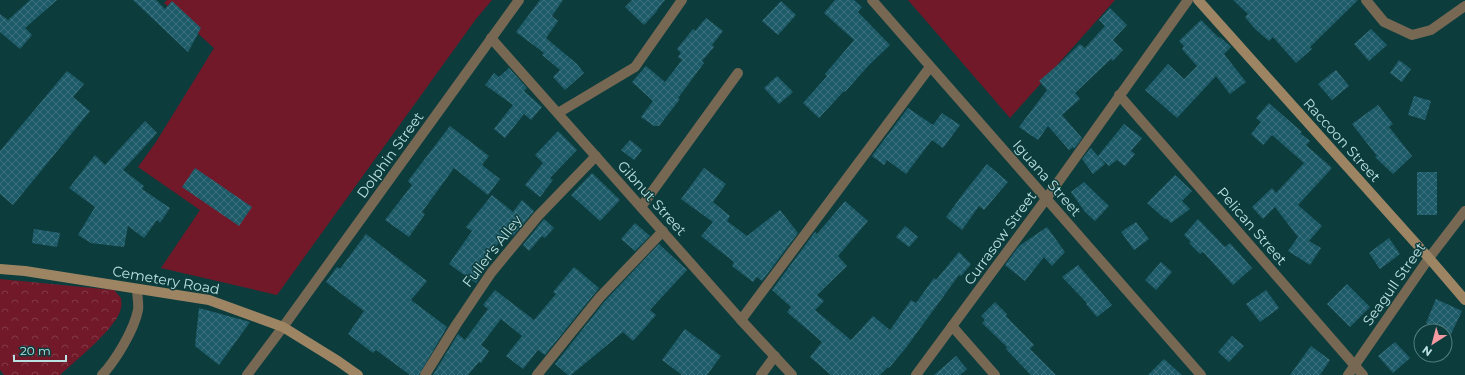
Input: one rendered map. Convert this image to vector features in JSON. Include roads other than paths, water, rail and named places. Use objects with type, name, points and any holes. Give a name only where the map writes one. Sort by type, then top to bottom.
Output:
[{"type":"street","name":"Dolphin Street","points":[[247,375],[519,0]]},
{"type":"street","points":[[558,113],[635,67],[682,0]]},
{"type":"street","name":"Iguana Street","points":[[872,0],[1201,375]]},
{"type":"street","name":"Currasow Street","points":[[916,375],[1046,199],[1188,0]]},
{"type":"street","name":"Raccoon Street","points":[[1198,0],[1465,300]]},
{"type":"street","points":[[1366,0],[1384,22],[1412,35],[1431,30],[1465,6]]},
{"type":"street","name":"Gibnut Street","points":[[492,38],[741,320],[792,375]]},
{"type":"street","points":[[741,320],[930,67]]},
{"type":"street","points":[[641,206],[738,73]]},
{"type":"street","name":"Pelican Street","points":[[1119,95],[1363,375]]},
{"type":"street","name":"Fuller's Alley","points":[[425,375],[491,273],[538,216],[596,156]]},
{"type":"street","name":"Seagull Street","points":[[1348,375],[1429,258],[1465,211]]},
{"type":"street","points":[[537,375],[600,297],[663,231]]},
{"type":"street","name":"Cemetery Road","points":[[0,269],[25,271],[210,300],[283,327],[358,375]]},
{"type":"street","points":[[102,375],[115,358],[129,335],[138,310],[137,289]]},
{"type":"street","points":[[952,326],[995,375]]},
{"type":"street","points":[[761,375],[775,356]]}]
